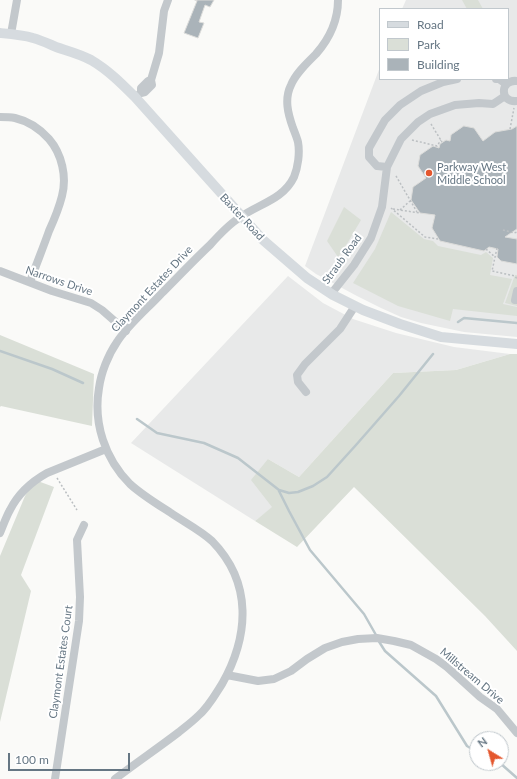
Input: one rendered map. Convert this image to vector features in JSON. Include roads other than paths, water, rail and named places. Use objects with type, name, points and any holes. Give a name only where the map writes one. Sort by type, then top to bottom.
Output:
[{"type":"main road","name":"Baxter Road","points":[[0,33],[33,38],[74,52],[90,59],[118,79],[138,95],[263,240],[307,278],[331,294],[355,306],[400,324],[441,337],[517,344]]},
{"type":"street","points":[[11,34],[17,0]]},
{"type":"street","points":[[138,95],[141,88],[151,80],[159,53],[164,11],[168,0]]},
{"type":"street","name":"Claymont Estates Drive","points":[[115,779],[200,715],[211,701],[227,675],[236,650],[242,626],[242,610],[241,594],[236,578],[229,564],[211,541],[200,532],[141,493],[131,485],[115,465],[102,438],[98,417],[97,400],[99,383],[104,367],[111,353],[117,342],[126,331],[225,230],[241,216],[277,197],[294,177],[298,158],[298,141],[290,122],[287,109],[288,96],[291,84],[302,68],[318,51],[329,36],[336,20],[338,0]]},
{"type":"street","points":[[387,167],[377,166],[369,157],[369,148],[385,120],[400,104],[421,91],[443,82],[452,80]]},
{"type":"street","points":[[500,80],[506,84]]},
{"type":"street","points":[[515,104],[505,96],[504,90],[506,84],[517,80]]},
{"type":"street","name":"Straub Road","points":[[331,294],[354,265],[371,238],[382,207],[387,167],[401,139],[418,122],[430,114],[455,105],[479,103],[493,104],[505,96]]},
{"type":"street","points":[[0,117],[15,118],[26,122],[46,135],[59,155],[62,166],[64,178],[63,195],[30,282]]},
{"type":"street","name":"Narrows Drive","points":[[0,271],[52,291],[91,303],[102,310],[126,331]]},
{"type":"street","points":[[517,291],[515,300],[517,300]]},
{"type":"street","points":[[306,392],[298,382],[297,375],[305,364],[340,329],[355,306]]},
{"type":"street","points":[[0,533],[10,510],[27,486],[47,473],[106,449]]},
{"type":"street","name":"Claymont Estates Court","points":[[55,779],[79,621],[80,597],[77,540],[84,525]]},
{"type":"street","name":"Millstream Drive","points":[[227,675],[258,681],[274,679],[291,671],[325,648],[342,642],[377,638],[394,641],[411,645],[447,667],[476,694],[497,709],[517,733]]},
{"type":"waterway","points":[[458,322],[464,318],[517,323]]},
{"type":"waterway","points":[[0,351],[52,369],[83,383]]},
{"type":"waterway","points":[[137,419],[157,433],[204,443],[238,458],[279,490],[289,493],[298,492],[313,486],[327,477],[399,396],[433,354]]},
{"type":"waterway","points":[[279,491],[310,550],[364,614],[376,635]]},
{"type":"waterway","points":[[378,640],[385,651],[436,696],[469,747]]},
{"type":"waterway","points":[[509,771],[517,778]]},
{"type":"place","name":"Parkway West Middle School","points":[[429,173]]}]
